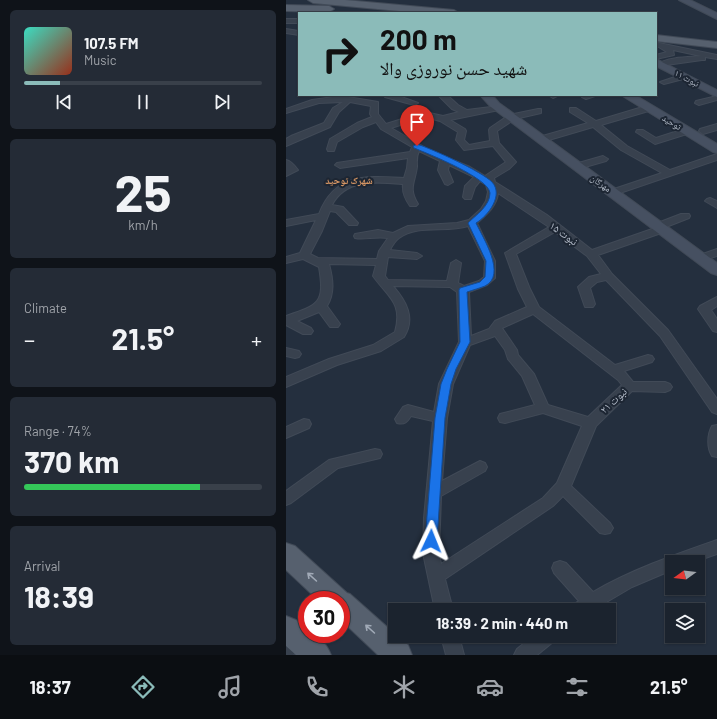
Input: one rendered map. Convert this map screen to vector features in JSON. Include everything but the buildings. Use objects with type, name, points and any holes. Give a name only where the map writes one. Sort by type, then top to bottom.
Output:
[{"type":"main road","points":[[313,0],[443,12]]},
{"type":"main road","points":[[286,8],[371,12]]},
{"type":"main road","points":[[657,42],[717,45]]},
{"type":"main road","points":[[657,42],[717,52]]},
{"type":"main road","points":[[286,554],[327,591]]},
{"type":"main road","points":[[350,611],[398,655]]},
{"type":"street","points":[[683,0],[717,16]]},
{"type":"street","points":[[286,21],[298,21]]},
{"type":"street","points":[[286,31],[298,33]]},
{"type":"street","points":[[657,42],[717,58]]},
{"type":"street","points":[[657,42],[669,49],[671,52],[658,61]]},
{"type":"street","points":[[658,61],[717,58]]},
{"type":"street","name":"نبوت ۱۱","points":[[658,61],[717,94]]},
{"type":"street","points":[[664,82],[684,76]]},
{"type":"street","points":[[308,96],[312,103]]},
{"type":"street","points":[[286,111],[326,100],[348,99],[375,104],[387,96]]},
{"type":"street","points":[[392,96],[414,103]]},
{"type":"street","points":[[443,96],[455,107],[466,113]]},
{"type":"street","name":"مهرگان","points":[[487,96],[499,108],[717,270]]},
{"type":"street","name":"توحید","points":[[629,96],[717,149]]},
{"type":"street","name":"توحید","points":[[644,96],[717,140]]},
{"type":"street","points":[[699,103],[717,98]]},
{"type":"street","points":[[286,143],[294,138],[327,125],[336,110],[348,99]]},
{"type":"street","name":"نبوت ۱۵","points":[[375,104],[374,114],[384,127],[415,150],[467,169],[556,227],[591,254],[608,276],[664,333],[717,409]]},
{"type":"street","points":[[443,119],[466,113],[499,108]]},
{"type":"street","points":[[542,139],[649,108]]},
{"type":"street","points":[[573,110],[595,124],[624,148],[669,173]]},
{"type":"street","points":[[286,382],[333,362],[376,348],[400,334],[404,319],[400,302],[379,276],[382,257],[388,245],[399,233],[417,226],[457,227],[472,223],[480,218],[493,198],[494,192],[489,184],[489,177],[506,167],[511,162],[495,144],[493,130],[512,117],[538,111]]},
{"type":"street","points":[[384,127],[425,114],[443,119],[462,131],[460,140],[467,148],[495,144]]},
{"type":"street","points":[[331,150],[333,141],[360,125],[377,118]]},
{"type":"street","points":[[703,131],[717,127]]},
{"type":"street","points":[[640,132],[654,141],[687,131]]},
{"type":"street","points":[[340,165],[415,150],[407,187],[408,196],[413,204]]},
{"type":"street","points":[[614,192],[717,157]]},
{"type":"street","points":[[578,166],[603,159]]},
{"type":"street","points":[[445,160],[442,170],[448,182]]},
{"type":"street","points":[[286,163],[293,170],[286,173]]},
{"type":"street","points":[[468,197],[470,186],[479,177]]},
{"type":"street","points":[[304,255],[324,212],[336,191],[350,183],[370,180],[408,181]]},
{"type":"street","points":[[286,223],[324,212],[339,210],[353,223]]},
{"type":"street","points":[[591,254],[661,228],[685,216]]},
{"type":"street","points":[[386,283],[457,287],[483,283],[489,278],[490,261],[472,223]]},
{"type":"street","name":"نبوت ۲۱","points":[[436,576],[548,502],[563,487],[590,423],[629,386],[623,378],[534,309],[524,289],[510,253],[556,227]]},
{"type":"street","points":[[359,236],[378,233],[395,236]]},
{"type":"street","points":[[701,258],[717,252]]},
{"type":"street","points":[[286,260],[304,255],[324,265],[328,294],[322,306],[306,314],[286,320]]},
{"type":"street","points":[[315,261],[416,256]]},
{"type":"street","points":[[442,603],[431,553],[440,418],[446,384],[465,342],[457,287],[456,263]]},
{"type":"street","points":[[589,304],[584,287],[594,279],[608,276]]},
{"type":"street","points":[[717,301],[704,309],[717,328]]},
{"type":"street","points":[[322,306],[334,324]]},
{"type":"street","points":[[465,342],[493,332],[499,324],[534,309]]},
{"type":"street","points":[[286,320],[307,330]]},
{"type":"street","points":[[496,328],[511,350],[512,356],[528,374],[543,408]]},
{"type":"street","points":[[613,370],[648,359]]},
{"type":"street","points":[[629,386],[665,387]]},
{"type":"street","points":[[505,418],[543,408],[590,423]]},
{"type":"street","points":[[402,419],[408,410],[440,418]]},
{"type":"street","points":[[286,433],[304,424]]},
{"type":"street","points":[[717,430],[715,449],[717,452]]},
{"type":"street","points":[[286,499],[334,464],[375,454]]},
{"type":"street","points":[[434,492],[480,468]]},
{"type":"street","points":[[563,487],[605,528]]},
{"type":"street","points":[[695,555],[717,547]]},
{"type":"street","points":[[589,603],[626,582],[665,566]]},
{"type":"street","points":[[560,568],[582,603]]},
{"type":"street","points":[[452,643],[455,655]]},
{"type":"street","points":[[523,655],[538,643]]},
{"type":"district","name":"شهرک توحید","points":[[349,180]]},
{"type":"route","points":[[417,146],[467,169],[489,184],[494,192],[493,198],[480,218],[472,223],[490,261],[489,278],[483,283],[463,290],[465,342],[446,384],[440,418],[431,541]]}]
